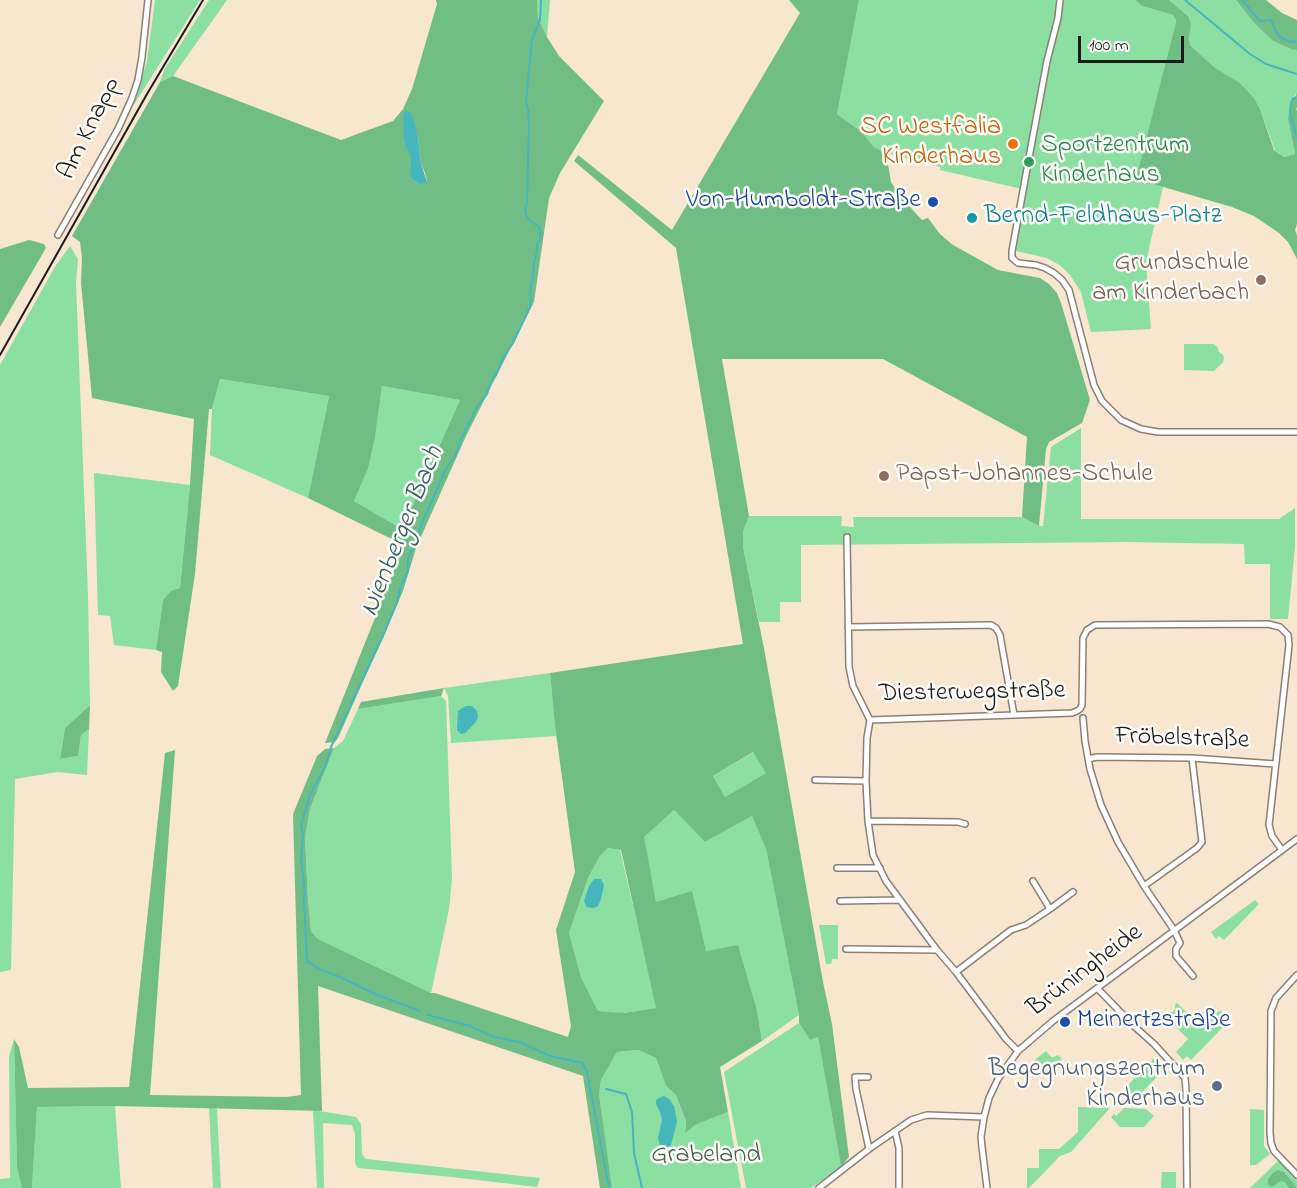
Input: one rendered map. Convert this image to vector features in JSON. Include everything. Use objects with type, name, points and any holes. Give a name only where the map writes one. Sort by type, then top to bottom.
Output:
[{"type":"street","name":"Am Knapp","points":[[58,235],[121,123],[132,98],[142,57],[148,0]]},
{"type":"street","points":[[1060,0],[1012,258],[1018,263],[1036,265],[1054,273],[1069,290],[1094,385],[1102,401],[1121,420],[1141,429],[1158,432],[1297,432]]},
{"type":"street","name":"Diesterwegstraße","points":[[847,537],[850,675],[856,693],[870,720],[1072,713],[1080,709],[1083,696],[1083,638],[1085,632],[1092,626],[1268,624],[1280,627],[1288,635],[1289,645],[1275,764]]},
{"type":"street","points":[[848,627],[991,625],[1000,634],[1014,715]]},
{"type":"street","points":[[1083,718],[1088,759],[1101,805],[1118,842],[1174,930],[1180,943],[1176,949],[1176,956],[1192,976]]},
{"type":"street","points":[[870,720],[867,738],[866,781],[873,855],[886,881],[900,900],[1006,1039],[1018,1051]]},
{"type":"street","name":"Fröbelstraße","points":[[1088,759],[1097,757],[1192,758],[1275,764]]},
{"type":"street","points":[[1144,886],[1202,842],[1192,758]]},
{"type":"street","points":[[1275,764],[1269,825],[1272,836],[1282,850]]},
{"type":"street","points":[[815,780],[866,781]]},
{"type":"street","points":[[868,821],[965,824]]},
{"type":"street","name":"Brüningheide","points":[[987,1188],[982,1147],[984,1117],[989,1098],[998,1079],[1018,1051],[1032,1037],[1297,840]]},
{"type":"street","points":[[837,868],[880,868]]},
{"type":"street","points":[[1033,881],[1050,909]]},
{"type":"street","points":[[956,972],[1011,930],[1026,925],[1073,892]]},
{"type":"street","points":[[840,901],[900,900]]},
{"type":"street","points":[[846,950],[937,950]]},
{"type":"street","points":[[1297,975],[1279,994],[1272,1008],[1270,1121],[1270,1139],[1274,1151],[1297,1175]]},
{"type":"street","points":[[1097,988],[1185,1078],[1187,1188]]},
{"type":"street","points":[[868,1077],[855,1077],[869,1149]]},
{"type":"street","points":[[819,1188],[869,1149],[912,1120],[927,1115],[984,1117]]},
{"type":"street","points":[[895,1131],[899,1148],[899,1188]]},
{"type":"green space","points":[[155,0],[200,0],[133,106],[147,61]]},
{"type":"green space","points":[[209,0],[227,0],[173,76],[160,82],[164,70]]},
{"type":"green space","points":[[436,0],[537,0],[538,18],[559,56],[604,101],[560,173],[549,198],[534,302],[466,436],[416,548],[403,591],[338,738],[335,742],[325,743],[404,545],[308,498],[329,396],[220,379],[212,409],[209,409],[195,574],[178,686],[173,691],[161,672],[162,652],[156,650],[163,600],[171,591],[180,588],[194,419],[92,398],[81,283],[82,258],[80,242],[72,236],[160,82],[173,76],[341,140],[393,121],[403,109],[412,89],[437,4]],"holes":[[[415,128],[421,163],[427,181],[419,183],[413,180],[410,165]],[[382,386],[460,400],[402,529],[354,501],[368,469]]]},
{"type":"green space","points":[[537,0],[550,0],[547,37],[538,18]]},
{"type":"green space","points":[[789,0],[859,0],[837,114],[862,132],[874,147],[886,153],[891,182],[899,195],[922,220],[928,218],[940,234],[953,245],[998,270],[1040,278],[1057,293],[1090,400],[1082,423],[1049,442],[1046,449],[1039,526],[1022,517],[1027,437],[883,359],[722,359],[749,516],[743,531],[743,547],[764,648],[832,1024],[849,1157],[841,1167],[818,1037],[810,1040],[799,1023],[766,849],[752,816],[705,842],[674,810],[644,837],[656,902],[692,891],[706,951],[738,945],[757,1010],[762,1041],[720,1067],[728,1112],[695,1125],[685,1133],[686,1121],[676,1095],[666,1086],[656,1058],[638,1050],[617,1052],[601,1080],[599,1094],[612,1188],[600,1188],[583,1076],[318,986],[322,1111],[115,1106],[37,1107],[32,1188],[22,1188],[17,1167],[14,1039],[19,1047],[28,1088],[129,1087],[165,753],[175,750],[150,1095],[286,1097],[301,1095],[293,814],[317,756],[325,749],[334,748],[310,809],[305,838],[311,931],[318,939],[431,993],[568,1037],[571,1026],[556,930],[575,872],[550,673],[743,644],[676,248],[574,161],[578,155],[672,230],[800,13]],"holes":[[[753,752],[766,773],[725,797],[713,776]],[[608,848],[621,850],[656,1008],[624,1013],[598,1011],[581,977],[569,933],[588,878],[600,856]]]},
{"type":"green space","name":"Sportzentrum Kinderhaus","points":[[859,0],[1135,0],[1142,6],[1173,15],[1176,20],[1175,26],[1137,179],[1163,187],[1146,262],[1151,329],[1091,332],[1081,292],[1070,275],[1061,266],[1047,258],[1016,251],[1026,190],[940,170],[940,167],[886,153],[874,147],[862,132],[837,114]]},
{"type":"green space","points":[[1135,0],[1169,0],[1189,17],[1190,45],[1214,67],[1240,83],[1254,98],[1274,150],[1284,157],[1295,154],[1288,119],[1290,107],[1297,93],[1297,224],[1295,230],[1297,259],[1288,242],[1279,233],[1254,216],[1232,207],[1136,179],[1176,20],[1173,15],[1142,6]]},
{"type":"green space","points":[[1169,0],[1236,0],[1254,23],[1273,41],[1297,50],[1297,93],[1288,119],[1295,154],[1284,157],[1275,150],[1254,98],[1240,83],[1214,67],[1190,45],[1189,17]]},
{"type":"green space","points":[[1236,0],[1266,0],[1282,13],[1297,20],[1297,50],[1273,41],[1254,23]]},
{"type":"green space","points":[[29,240],[44,244],[46,248],[0,327],[0,249]]},
{"type":"green space","points":[[70,246],[78,259],[76,283],[90,705],[65,728],[60,759],[78,756],[81,735],[89,729],[87,775],[58,772],[15,779],[11,970],[0,972],[0,365],[56,265]]},
{"type":"green space","points":[[1184,344],[1214,344],[1223,355],[1223,362],[1214,371],[1184,370]]},
{"type":"green space","points":[[220,379],[329,396],[308,498],[210,455],[212,409]]},
{"type":"green space","points":[[382,386],[460,400],[402,529],[354,501],[368,469]]},
{"type":"green space","points":[[1081,428],[1081,519],[1279,519],[1295,508],[1295,547],[1288,619],[1270,619],[1270,564],[1245,564],[1244,544],[1127,542],[801,545],[801,602],[780,602],[780,622],[759,622],[743,547],[743,531],[749,516],[842,516],[841,526],[854,527],[853,517],[1022,517],[1043,526],[1051,447]]},
{"type":"green space","points":[[94,473],[190,485],[180,588],[163,600],[156,650],[114,645],[110,616],[98,615]]},
{"type":"green space","points":[[550,673],[556,736],[451,743],[448,696],[444,688]]},
{"type":"green space","points":[[444,688],[441,696],[358,709],[361,702]]},
{"type":"green space","points":[[441,696],[446,701],[452,879],[449,909],[431,993],[318,939],[311,931],[305,838],[310,809],[334,748],[343,741],[358,709]]},
{"type":"green space","points":[[90,705],[89,729],[81,735],[78,756],[60,759],[65,728]]},
{"type":"green space","points":[[754,752],[766,773],[725,797],[713,776]]},
{"type":"green space","points":[[674,810],[705,842],[752,816],[766,849],[799,1015],[762,1041],[757,1010],[738,946],[706,951],[656,902],[643,837]]},
{"type":"green space","points":[[608,848],[620,850],[657,1008],[624,1013],[598,1011],[581,977],[569,933],[588,878],[600,856]]},
{"type":"green space","points":[[1255,900],[1259,904],[1224,940],[1219,936],[1216,939],[1211,932]]},
{"type":"green space","points":[[819,925],[838,925],[838,959],[832,959],[831,964],[826,964]]},
{"type":"green space","points":[[1177,1003],[1189,1015],[1187,1018],[1192,1023],[1202,1012],[1222,1011],[1222,1028],[1191,1060],[1187,1056],[1183,1060],[1176,1052],[1188,1039],[1162,1013],[1172,1012]]},
{"type":"green space","points":[[799,1023],[810,1040],[818,1037],[841,1167],[811,1188],[746,1188],[724,1072]]},
{"type":"green space","points":[[14,1039],[17,1167],[22,1188],[0,1188],[0,1179],[10,1178],[9,1056]]},
{"type":"green space","name":"Grabeland","points":[[638,1050],[656,1058],[666,1086],[676,1095],[686,1121],[685,1132],[695,1125],[728,1112],[741,1188],[612,1188],[599,1094],[601,1080],[617,1052]]},
{"type":"green space","points":[[1046,1051],[1052,1058],[1058,1055],[1060,1057],[1061,1068],[1027,1068],[1032,1062]]},
{"type":"green space","points":[[1154,1058],[1164,1070],[1138,1096],[1127,1096],[1127,1086]]},
{"type":"green space","points":[[115,1106],[121,1188],[32,1188],[37,1107]]},
{"type":"green space","points":[[209,1107],[217,1109],[221,1188],[213,1188]]},
{"type":"green space","points":[[1078,1107],[1110,1108],[1071,1152],[1060,1156],[1027,1188],[1027,1168],[1039,1168],[1039,1149],[1059,1149],[1078,1132]]},
{"type":"green space","points":[[1124,1108],[1146,1109],[1154,1116],[1144,1127],[1120,1127],[1111,1117],[1114,1114],[1116,1116]]},
{"type":"green space","points":[[1250,1109],[1264,1110],[1264,1146],[1270,1154],[1256,1165],[1250,1165]]},
{"type":"green space","points":[[313,1110],[356,1117],[361,1124],[362,1154],[366,1159],[540,1178],[537,1187],[358,1168],[355,1163],[355,1134],[352,1125],[323,1123],[324,1188],[317,1188]]},
{"type":"green space","points":[[1279,1160],[1297,1180],[1297,1188],[1250,1188]]},
{"type":"green space","points":[[1278,1170],[1284,1172],[1297,1188],[1289,1188],[1285,1182],[1281,1181],[1272,1187],[1268,1185],[1268,1179]]},
{"type":"green space","points":[[1162,1172],[1176,1172],[1176,1188],[1161,1188]]},
{"type":"water","points":[[406,111],[410,112],[413,117],[421,163],[427,181],[420,184],[411,177],[411,155],[404,139],[403,117]]},
{"type":"water","points":[[466,706],[472,706],[477,711],[478,718],[465,733],[461,734],[457,730],[458,711]]},
{"type":"water","points":[[594,879],[601,879],[604,885],[598,906],[593,908],[587,907],[584,901]]},
{"type":"water","points":[[664,1096],[674,1106],[677,1121],[671,1145],[665,1148],[660,1146],[658,1138],[662,1120],[656,1104],[656,1100]]},
{"type":"waterway","name":"Nienberger Bach","points":[[420,1011],[373,993],[307,962],[301,825],[310,795],[325,767],[331,747],[398,600],[408,571],[408,558],[422,523],[447,467],[455,456],[477,407],[487,394],[491,381],[530,307],[534,263],[541,232],[538,226],[529,220],[525,209],[529,123],[526,102],[532,40],[540,20],[541,0]]},
{"type":"waterway","points":[[1185,0],[1250,54],[1266,64],[1297,74]]},
{"type":"waterway","points":[[1242,0],[1260,21],[1271,20],[1277,34],[1283,39],[1290,42],[1297,41]]},
{"type":"waterway","points":[[1297,97],[1291,103],[1290,113],[1297,138]]},
{"type":"waterway","name":"Nienberger Bach","points":[[428,1015],[467,1025],[494,1037],[519,1042],[550,1056],[583,1063],[587,1072],[609,1188]]},
{"type":"waterway","points":[[606,1089],[626,1094],[632,1112],[634,1153],[642,1188]]},
{"type":"railway","points":[[0,355],[147,94],[203,0]]},
{"type":"place","name":"SC Westfalia Kinderhaus","points":[[1013,144]]},
{"type":"place","name":"Sportzentrum Kinderhaus","points":[[1029,162]]},
{"type":"place","name":"Von-Humboldt-Straße","points":[[933,202]]},
{"type":"place","name":"Bernd-Feldhaus-Platz","points":[[972,218]]},
{"type":"place","name":"Grundschule am Kinderbach","points":[[1261,280]]},
{"type":"place","name":"Papst-Johannes-Schule","points":[[884,476]]},
{"type":"place","name":"Meinertzstraße","points":[[1065,1022]]},
{"type":"place","name":"Begegnungszentrum Kinderhaus","points":[[1217,1086]]}]
